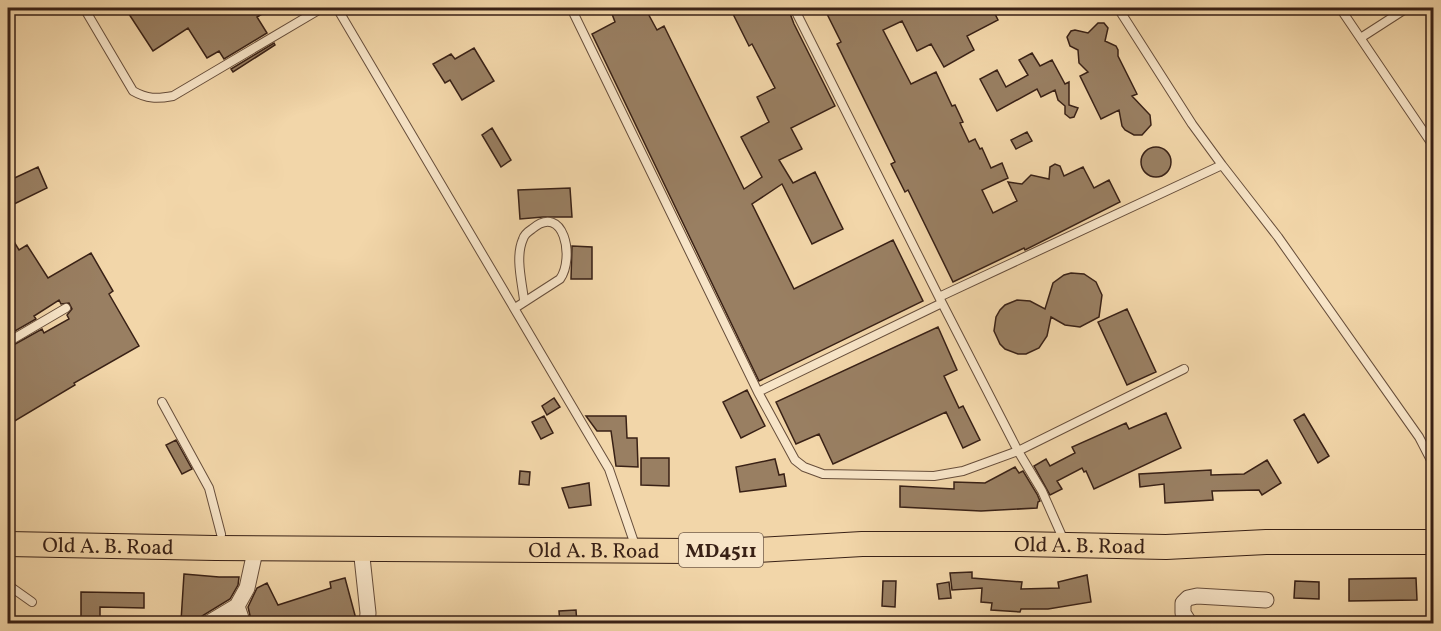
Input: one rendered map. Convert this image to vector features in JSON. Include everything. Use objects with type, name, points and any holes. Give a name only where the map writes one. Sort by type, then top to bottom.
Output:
[{"type":"main road","name":"Old A. B. Road","points":[[8,544],[361,548],[1434,528]]},
{"type":"main road","name":"Old A. B. Road","points":[[8,530],[550,540],[757,550],[873,544],[1166,547],[1266,542],[1434,542]]},
{"type":"street","points":[[207,624],[237,606],[247,588],[256,548]]},
{"type":"street","points":[[361,548],[368,613],[366,624]]},
{"type":"street","points":[[1190,624],[1183,614],[1183,603],[1188,598],[1197,596],[1266,600]]},
{"type":"street","points":[[237,606],[243,624]]},
{"type":"lane","points":[[84,8],[134,91],[144,98],[156,99],[172,96],[322,8]]},
{"type":"lane","points":[[337,8],[609,469],[634,544]]},
{"type":"lane","points":[[581,8],[572,10],[758,392],[795,460],[804,467],[824,474],[934,476],[963,471],[1018,451],[1184,369]]},
{"type":"lane","points":[[794,8],[940,300],[1018,451],[1042,491],[1061,534]]},
{"type":"lane","points":[[1118,8],[1192,124],[1278,237],[1419,437],[1434,466]]},
{"type":"lane","points":[[1340,8],[1362,37],[1434,147]]},
{"type":"lane","points":[[1362,37],[1407,8]]},
{"type":"lane","points":[[758,392],[940,300],[1222,165]]},
{"type":"lane","points":[[515,308],[524,300],[560,279],[565,272],[565,238],[558,226],[552,222],[534,226],[523,237],[519,265],[524,300]]},
{"type":"lane","points":[[8,342],[66,308]]},
{"type":"lane","points":[[162,402],[209,488],[221,534]]},
{"type":"lane","points":[[8,585],[32,602]]},
{"type":"building","points":[[125,8],[272,8],[257,17],[267,33],[224,59],[219,51],[207,58],[188,28],[153,51]]},
{"type":"building","points":[[625,8],[645,8],[657,30],[664,26],[744,189],[762,177],[741,137],[769,122],[757,97],[775,88],[752,44],[749,46],[730,8],[788,8],[835,106],[791,128],[802,149],[779,160],[793,183],[815,172],[843,229],[812,244],[782,184],[752,204],[794,289],[893,240],[923,301],[759,381],[592,34],[615,22],[612,14]]},
{"type":"building","points":[[824,8],[992,8],[998,20],[967,36],[974,50],[944,67],[931,44],[917,51],[902,21],[883,30],[911,84],[936,72],[952,106],[955,105],[969,142],[975,139],[991,168],[1002,163],[1008,178],[982,190],[993,213],[1017,201],[1008,182],[1022,184],[1031,175],[1049,179],[1050,167],[1055,164],[1060,166],[1064,176],[1083,167],[1094,188],[1109,180],[1120,202],[1025,250],[1024,248],[953,282],[908,190],[905,192],[891,164],[895,162],[837,44],[841,42]]},
{"type":"building","points":[[1098,23],[1104,23],[1108,28],[1105,41],[1116,46],[1118,50],[1118,56],[1137,94],[1132,96],[1150,115],[1151,125],[1142,135],[1134,135],[1125,130],[1119,110],[1101,119],[1080,76],[1088,72],[1079,63],[1078,50],[1070,46],[1067,37],[1071,31],[1075,30],[1088,33]]},
{"type":"building","points":[[274,43],[275,45],[233,72],[231,69]]},
{"type":"building","points":[[474,48],[494,81],[462,100],[450,80],[445,83],[433,64],[451,54],[455,59]]},
{"type":"building","points":[[1032,53],[1040,66],[1052,60],[1065,84],[1069,82],[1069,105],[1078,108],[1074,117],[1070,118],[1065,114],[1065,106],[1058,100],[1055,90],[1041,97],[1037,89],[997,111],[980,79],[997,70],[1006,87],[1028,75],[1019,60]]},
{"type":"building","points":[[492,128],[511,160],[501,167],[482,135]]},
{"type":"building","points":[[1027,132],[1032,141],[1016,149],[1011,140]]},
{"type":"building","points":[[1156,147],[1167,151],[1171,162],[1167,173],[1156,177],[1145,173],[1141,162],[1145,151]]},
{"type":"building","points":[[38,167],[47,188],[8,207],[8,181]]},
{"type":"building","points":[[570,188],[572,217],[520,219],[518,190]]},
{"type":"building","points":[[8,232],[19,250],[27,245],[48,278],[91,253],[113,291],[109,294],[139,346],[74,383],[75,385],[8,425],[8,348],[42,329],[44,333],[69,319],[67,315],[72,309],[69,303],[61,304],[59,300],[34,316],[36,319],[8,335]]},
{"type":"building","points":[[572,246],[592,247],[592,279],[571,279]]},
{"type":"building","points":[[1071,273],[1084,274],[1096,282],[1102,295],[1099,317],[1080,327],[1065,325],[1051,317],[1047,336],[1039,348],[1026,354],[1018,354],[1005,349],[994,331],[996,317],[1000,310],[1017,300],[1030,301],[1045,309],[1053,283]]},
{"type":"building","points":[[1127,309],[1156,372],[1127,385],[1098,322]]},
{"type":"building","points":[[938,327],[957,370],[944,376],[959,408],[963,406],[980,440],[963,448],[946,412],[833,464],[819,434],[796,444],[776,402]]},
{"type":"building","points":[[747,390],[765,426],[741,438],[723,402]]},
{"type":"building","points":[[554,398],[560,407],[547,415],[542,406]]},
{"type":"building","points":[[1166,413],[1181,448],[1094,489],[1086,471],[1084,472],[1082,468],[1057,481],[1062,489],[1050,495],[1034,466],[1046,459],[1050,466],[1075,453],[1072,447],[1126,423],[1129,429]]},
{"type":"building","points":[[1304,414],[1329,456],[1318,463],[1294,420]]},
{"type":"building","points":[[544,416],[553,433],[541,439],[532,422]]},
{"type":"building","points":[[586,416],[626,416],[627,438],[637,438],[638,467],[616,466],[611,431],[597,431]]},
{"type":"building","points":[[176,440],[192,469],[182,474],[166,445]]},
{"type":"building","points":[[641,458],[669,458],[669,486],[641,485]]},
{"type":"building","points":[[775,459],[779,475],[784,474],[786,486],[740,492],[736,467]]},
{"type":"building","points":[[1267,460],[1281,483],[1262,495],[1259,490],[1212,491],[1213,500],[1165,503],[1164,484],[1140,487],[1139,474],[1211,470],[1211,475],[1244,474]]},
{"type":"building","points":[[1015,467],[1019,473],[1023,471],[1037,494],[1040,501],[1037,508],[981,511],[900,507],[900,486],[954,489],[954,482],[985,483]]},
{"type":"building","points":[[520,471],[530,472],[529,485],[519,484]]},
{"type":"building","points":[[589,483],[591,505],[569,508],[562,488]]},
{"type":"building","points":[[972,572],[972,578],[1022,582],[1021,589],[1059,588],[1058,582],[1087,575],[1091,602],[1048,609],[1021,609],[1020,612],[991,610],[992,603],[981,602],[982,588],[952,590],[950,573]]},
{"type":"building","points":[[184,574],[239,577],[238,585],[230,599],[202,616],[198,622],[181,621]]},
{"type":"building","points":[[345,578],[356,619],[347,621],[348,624],[252,624],[248,607],[257,588],[267,583],[278,605],[331,588],[330,582]]},
{"type":"building","points":[[1416,578],[1417,600],[1349,601],[1349,579]]},
{"type":"building","points":[[883,581],[896,581],[895,607],[882,606]]},
{"type":"building","points":[[1295,581],[1319,582],[1319,599],[1294,598]]},
{"type":"building","points":[[949,582],[951,598],[939,599],[937,584]]},
{"type":"building","points":[[81,592],[144,593],[144,608],[100,607],[100,624],[81,624]]},
{"type":"building","points":[[576,610],[577,624],[560,624],[559,611]]}]
